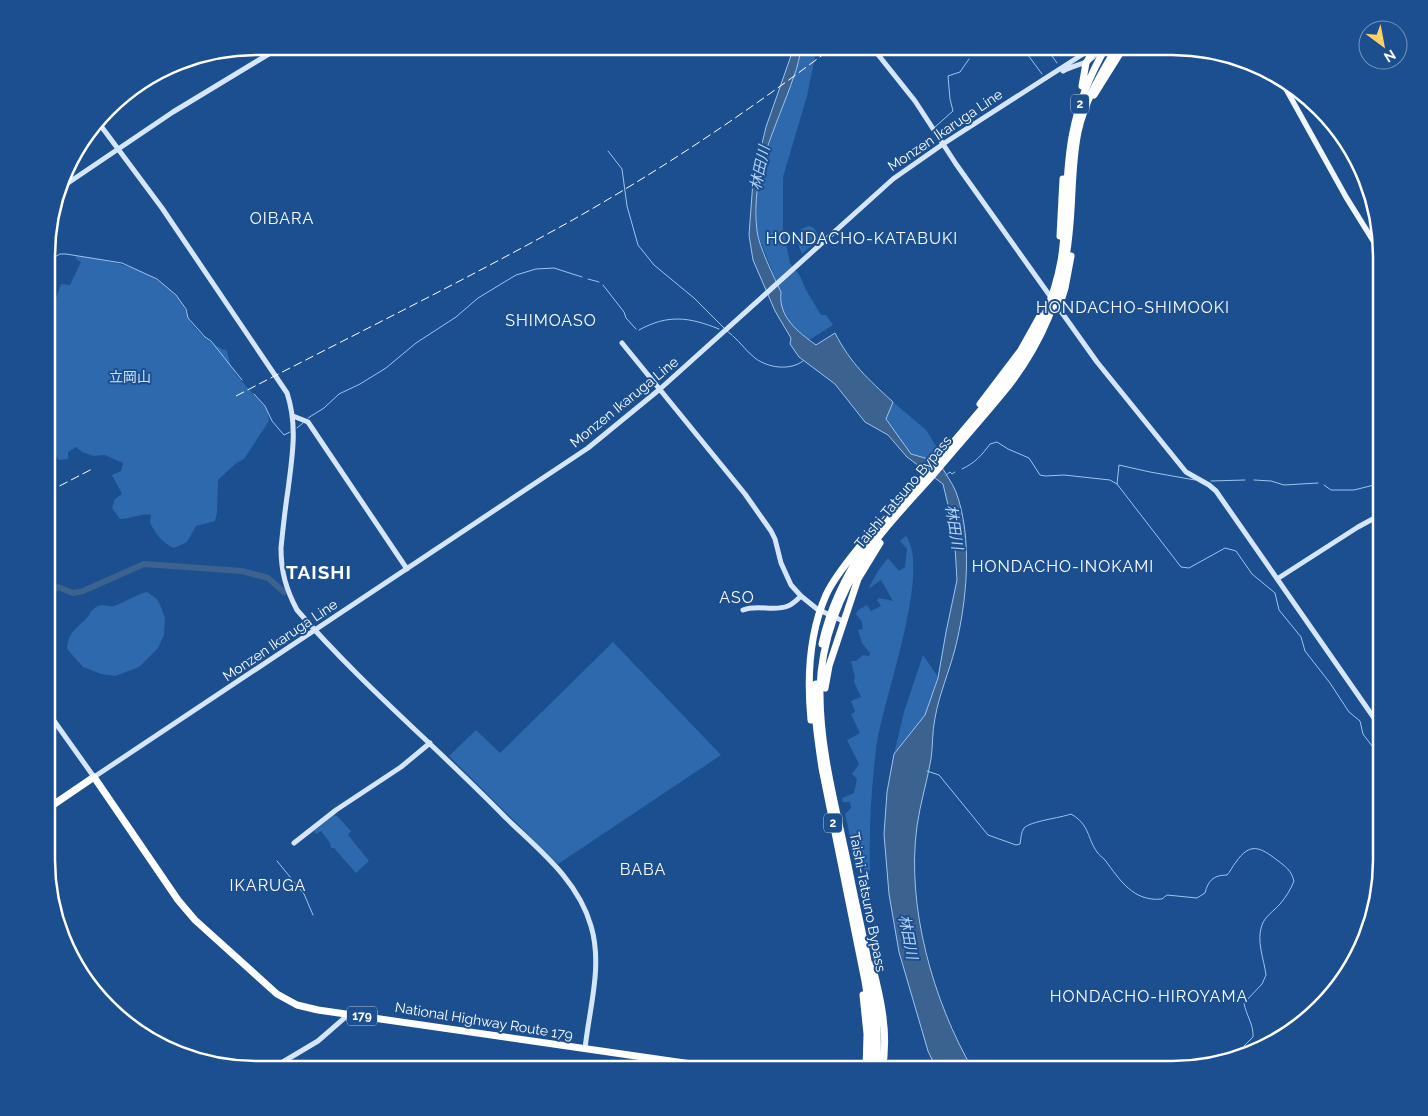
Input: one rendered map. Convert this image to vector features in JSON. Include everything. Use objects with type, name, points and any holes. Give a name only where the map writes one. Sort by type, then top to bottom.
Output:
[{"type":"highway","points":[[998,394],[1031,362],[1043,341],[1058,307],[1070,269],[1075,215],[1068,136],[1083,84],[1086,63],[1090,55]]},
{"type":"highway","name":"Taishi-Tatsuno Bypass","points":[[834,610],[866,554],[905,502],[980,420],[1038,331],[1050,303],[1058,275],[1071,168],[1072,133],[1083,95],[1102,55]]},
{"type":"highway","name":"Taishi-Tatsuno Bypass","points":[[1071,168],[1078,133],[1092,89],[1112,55]]},
{"type":"highway","points":[[1094,95],[1119,55]]},
{"type":"highway","points":[[1078,66],[1084,73]]},
{"type":"highway","points":[[998,394],[1015,358],[1032,332],[1048,294],[1059,245],[1062,202],[1071,168],[1079,151],[1084,125],[1105,67]]},
{"type":"highway","points":[[1062,202],[1075,215]]},
{"type":"highway","points":[[1059,245],[1073,235]]},
{"type":"highway","name":"Taishi-Tatsuno Bypass","points":[[947,454],[953,442],[998,394]]},
{"type":"highway","points":[[821,710],[829,666],[843,621],[862,572],[905,502]]},
{"type":"highway","name":"Taishi-Tatsuno Bypass","points":[[871,1061],[874,1026],[822,768],[816,731],[815,697],[819,659],[830,620],[854,562],[889,516],[905,502]]},
{"type":"highway","points":[[822,768],[813,733],[809,701],[813,634],[827,593],[872,531],[889,516]]},
{"type":"highway","name":"Taishi-Tatsuno Bypass","points":[[830,620],[822,663],[821,710],[826,756],[874,996],[876,1061]]},
{"type":"highway","points":[[55,804],[94,777]]},
{"type":"highway","name":"National Highway Route 179","points":[[94,777],[178,900],[195,920],[270,988],[284,998],[304,1007],[670,1061]]},
{"type":"highway","points":[[857,909],[883,1012],[883,1061]]},
{"type":"highway","points":[[859,950],[858,963],[867,1034],[866,1061]]},
{"type":"main road","points":[[1288,92],[1372,239]]},
{"type":"street","points":[[69,182],[173,112],[267,55]]},
{"type":"street","points":[[879,55],[915,101],[943,144],[1097,362],[1186,472],[1209,484],[1216,491],[1373,717]]},
{"type":"street","points":[[1027,89],[1076,55]]},
{"type":"street","name":"Monzen Ikaruga Line","points":[[94,777],[588,448],[660,389],[893,179],[1017,95],[1081,55]]},
{"type":"street","points":[[1017,95],[1038,87],[1069,68],[1086,63],[1096,55]]},
{"type":"street","points":[[102,127],[162,208],[287,393],[293,416],[294,451],[281,548],[282,574],[297,610],[369,685],[558,869],[574,888],[581,900],[592,927],[596,954],[595,977],[585,1049]]},
{"type":"street","points":[[622,343],[745,494],[776,538],[785,573],[791,585],[801,596],[820,611],[843,621]]},
{"type":"street","points":[[293,416],[308,422],[407,569]]},
{"type":"street","points":[[1277,579],[1373,519]]},
{"type":"street","points":[[743,610],[749,607],[784,607],[790,605],[801,596]]},
{"type":"street","points":[[55,723],[94,777]]},
{"type":"street","points":[[294,843],[336,810],[396,771],[430,743]]},
{"type":"street","points":[[284,1061],[318,1040],[349,1014]]},
{"type":"green space","points":[[800,55],[815,55],[807,96],[783,177],[783,228],[790,263],[800,276],[821,315],[826,315],[833,325],[809,340],[797,331],[784,314],[781,292],[757,233],[756,197],[774,127],[795,75]]},
{"type":"green space","points":[[809,226],[814,228],[820,238],[802,254],[798,245],[798,235],[801,229]]},
{"type":"green space","name":"立岡山","points":[[76,256],[120,264],[134,268],[160,282],[181,302],[189,320],[196,329],[211,342],[227,351],[230,364],[237,376],[267,409],[269,421],[244,459],[235,464],[218,480],[215,521],[196,526],[187,542],[174,548],[166,544],[157,534],[150,523],[151,515],[120,519],[112,508],[115,499],[122,494],[112,475],[121,471],[123,463],[105,455],[94,456],[82,452],[76,447],[68,452],[68,459],[59,460],[55,455],[55,301],[61,284],[70,285],[81,262],[76,259]]},
{"type":"green space","points":[[893,402],[926,430],[943,457],[939,462],[911,454],[886,419]]},
{"type":"green space","points":[[906,536],[912,554],[913,578],[903,639],[876,750],[871,810],[870,871],[866,875],[861,858],[853,850],[845,814],[851,808],[850,802],[843,802],[842,798],[854,793],[857,779],[852,774],[859,764],[847,740],[860,733],[851,714],[855,712],[851,701],[861,697],[854,682],[855,677],[851,661],[856,661],[863,655],[869,656],[870,653],[862,643],[858,630],[863,629],[862,622],[856,614],[858,610],[867,605],[871,611],[881,606],[877,600],[879,598],[893,601],[881,580],[868,589],[888,558],[899,571],[905,567],[907,549],[900,541]]},
{"type":"green space","points":[[147,592],[157,599],[165,618],[164,635],[158,648],[139,667],[115,676],[101,674],[83,667],[67,649],[70,636],[75,629],[98,606],[114,606]]},
{"type":"green space","points":[[613,642],[721,755],[558,864],[449,756],[476,730],[500,753]]},
{"type":"green space","points":[[923,655],[938,677],[925,715],[894,754],[904,712]]},
{"type":"green space","points":[[334,815],[351,831],[348,835],[369,861],[356,873],[334,848],[331,848],[330,843],[321,831],[316,834],[314,831]]},
{"type":"water","name":"林田川","points":[[791,55],[800,55],[766,151],[757,189],[758,238],[781,292],[783,309],[796,329],[816,345],[835,333],[854,362],[893,402],[886,419],[911,454],[939,462],[956,492],[961,510],[965,529],[966,549],[963,611],[955,649],[933,728],[931,759],[917,826],[915,888],[919,920],[935,984],[946,1014],[968,1061],[933,1061],[928,1051],[899,952],[889,894],[884,834],[887,792],[894,754],[925,715],[938,678],[957,580],[954,530],[943,484],[907,457],[888,435],[865,422],[835,384],[799,357],[790,344],[791,338],[775,311],[753,260],[749,235],[753,181],[766,127]]},
{"type":"waterway","points":[[1028,55],[1042,74]]},
{"type":"waterway","points":[[1051,55],[1057,63]]},
{"type":"waterway","points":[[935,127],[953,111],[948,76],[960,72],[969,59]]},
{"type":"waterway","points":[[608,151],[622,169],[627,206],[638,245],[654,265],[694,298],[724,328]]},
{"type":"waterway","points":[[55,257],[60,254],[66,254],[122,263],[157,279],[176,295],[186,309],[188,318],[211,341],[242,380]]},
{"type":"waterway","points":[[308,418],[324,408],[339,394],[386,368],[416,343],[456,317],[478,298],[516,275],[536,269],[554,268],[582,277]]},
{"type":"waterway","points":[[588,279],[599,282]]},
{"type":"waterway","points":[[603,285],[636,329]]},
{"type":"waterway","points":[[639,330],[669,319],[688,320],[719,329]]},
{"type":"waterway","points":[[727,331],[732,335]]},
{"type":"waterway","points":[[733,336],[752,356],[766,364],[786,367],[803,361]]},
{"type":"waterway","points":[[254,394],[265,406],[272,421],[284,435],[290,432]]},
{"type":"waterway","points":[[297,428],[303,423]]},
{"type":"waterway","points":[[962,469],[978,458],[990,444],[997,442],[1029,458],[1040,475],[1064,475],[1110,480],[1117,484],[1181,567],[1189,568],[1225,548],[1236,551],[1252,574],[1275,593],[1279,610],[1301,637],[1305,651],[1330,683],[1349,712],[1360,721],[1363,734],[1373,747]]},
{"type":"waterway","points":[[1117,484],[1119,465],[1195,480]]},
{"type":"waterway","points":[[946,475],[950,472],[952,474],[955,472]]},
{"type":"waterway","points":[[1211,481],[1245,480]]},
{"type":"waterway","points":[[1254,480],[1271,481],[1284,485],[1318,483]]},
{"type":"waterway","points":[[1324,485],[1331,490],[1354,490],[1373,485]]},
{"type":"waterway","points":[[55,589],[58,587],[73,593],[83,591],[144,564],[242,571],[268,578],[284,592]]},
{"type":"waterway","points":[[927,771],[939,775],[988,835],[1016,845],[1020,844],[1024,828],[1071,814],[1082,823],[1097,852],[1122,882],[1143,897],[1162,899],[1167,895],[1197,898],[1205,893],[1212,879],[1227,875],[1241,856],[1251,849],[1265,852],[1286,867],[1294,881],[1278,907],[1265,919],[1260,931],[1260,944],[1266,975],[1262,984],[1244,1003],[1253,1033],[1253,1037],[1245,1047]]},
{"type":"waterway","points":[[277,861],[304,894],[313,915]]},
{"type":"railway","points":[[236,396],[487,267],[569,222],[637,182],[704,139],[822,55]]},
{"type":"railway","points":[[55,488],[94,468]]},
{"type":"district","name":"OIBARA","points":[[282,218]]},
{"type":"district","name":"HONDACHO-KATABUKI","points":[[862,238]]},
{"type":"district","name":"HONDACHO-SHIMOOKI","points":[[1133,307]]},
{"type":"district","name":"SHIMOASO","points":[[551,320]]},
{"type":"district","name":"HONDACHO-INOKAMI","points":[[1063,566]]},
{"type":"district","name":"TAISHI","points":[[319,572]]},
{"type":"district","name":"ASO","points":[[737,597]]},
{"type":"district","name":"BABA","points":[[643,869]]},
{"type":"district","name":"IKARUGA","points":[[268,885]]},
{"type":"district","name":"HONDACHO-HIROYAMA","points":[[1149,996]]}]
